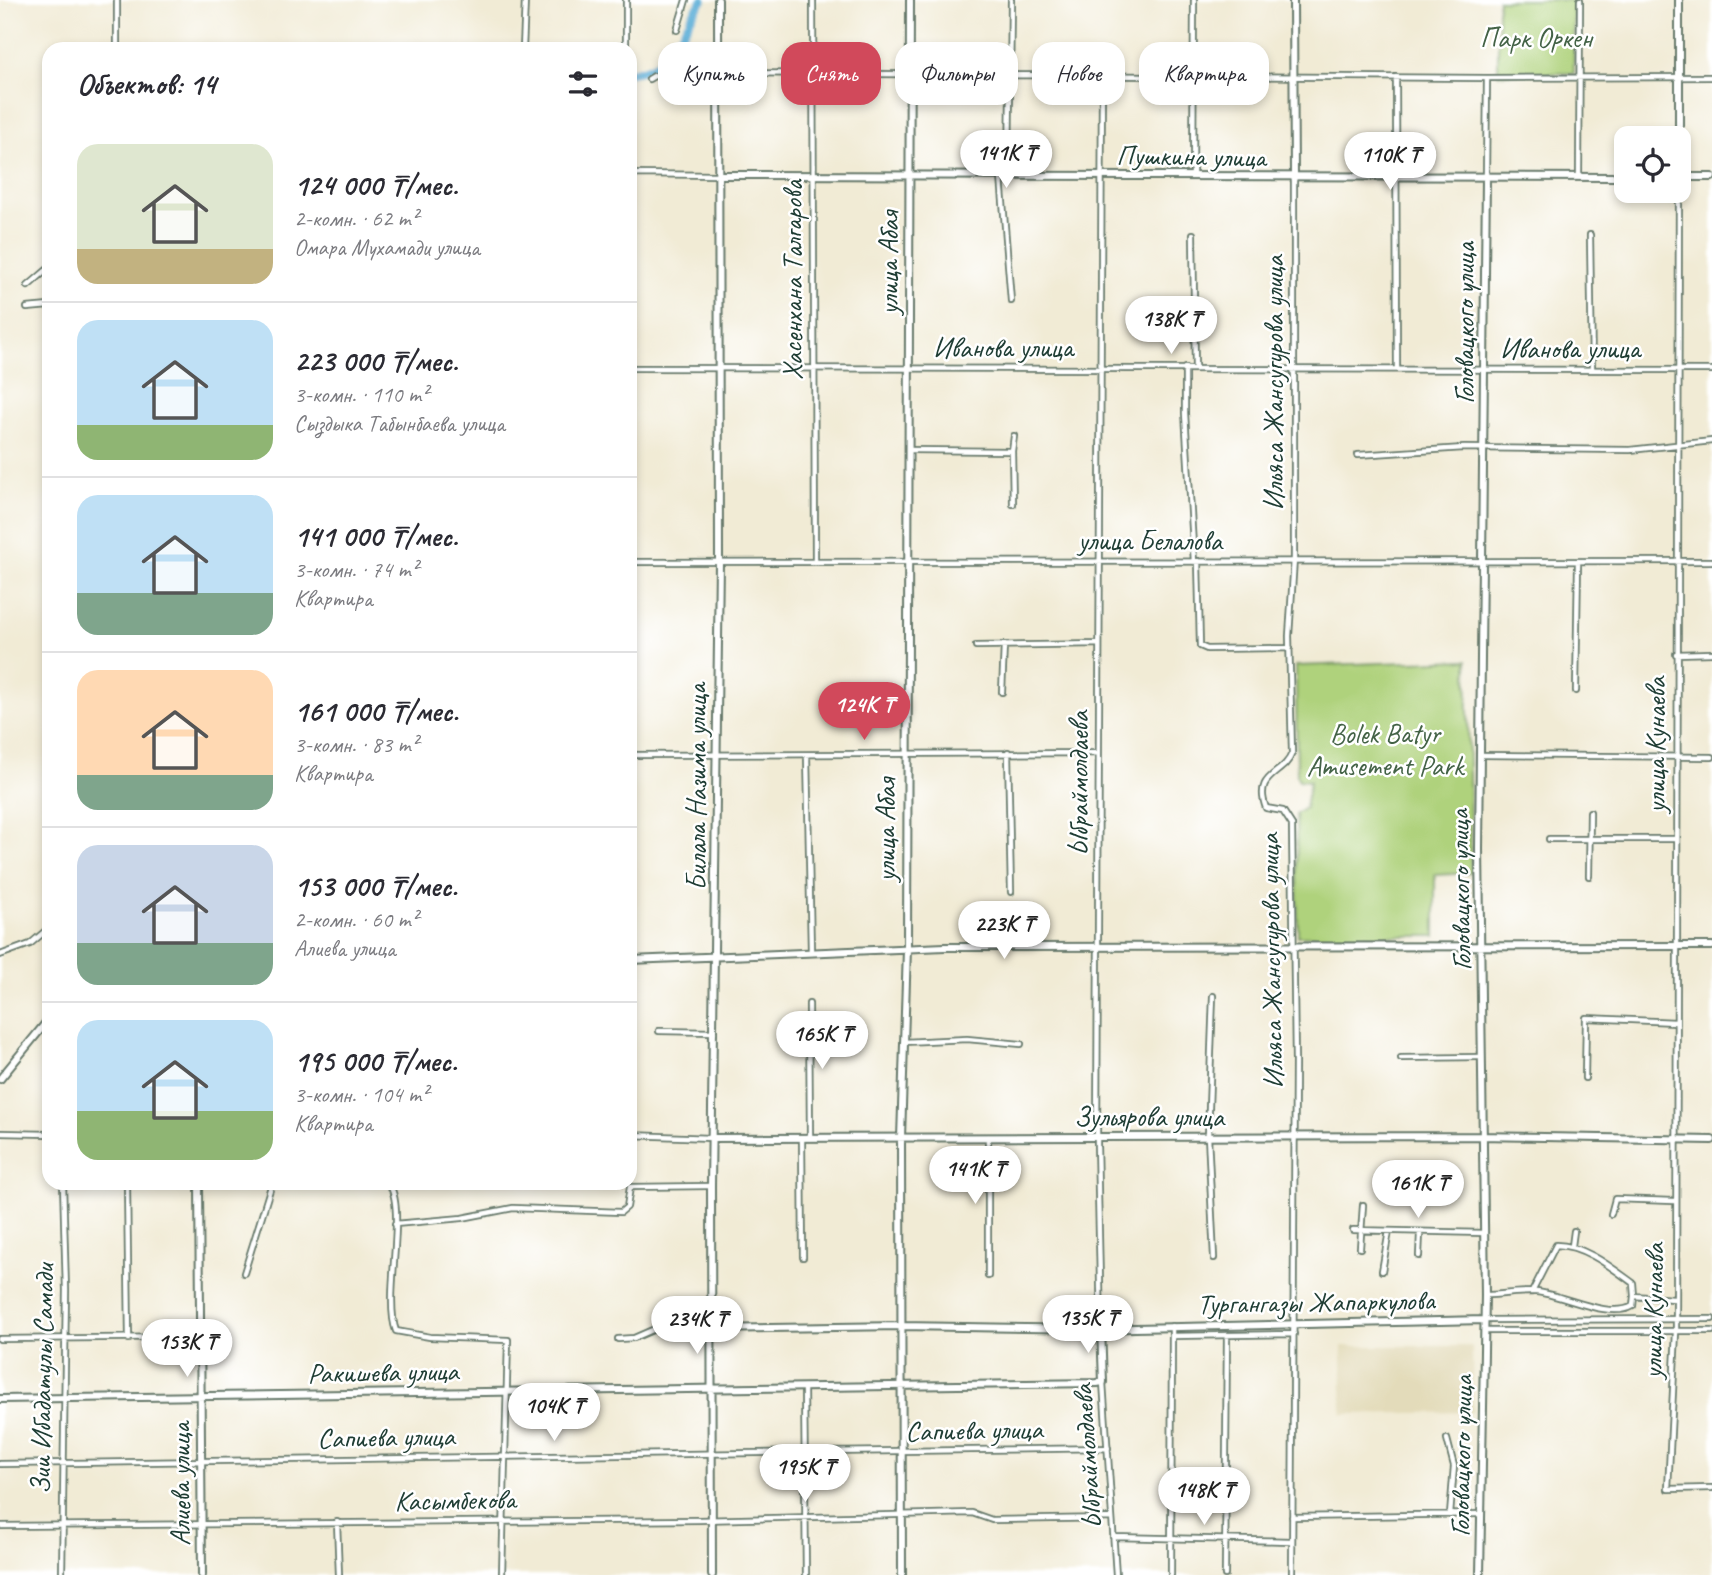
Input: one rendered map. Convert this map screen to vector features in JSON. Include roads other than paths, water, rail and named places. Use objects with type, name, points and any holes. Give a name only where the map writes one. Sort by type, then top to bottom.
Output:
[{"type":"street","points":[[117,0],[117,42]]},
{"type":"street","points":[[523,42],[525,0]]},
{"type":"street","points":[[626,0],[626,42]]},
{"type":"street","points":[[677,30],[686,0]]},
{"type":"street","name":"Билала Назима улица","points":[[717,42],[718,0]]},
{"type":"street","name":"Хасенхана Талгарова","points":[[813,0],[814,42]]},
{"type":"street","name":"улица Абая","points":[[910,0],[910,42]]},
{"type":"street","points":[[1011,42],[1012,0]]},
{"type":"street","points":[[1194,0],[1195,42]]},
{"type":"street","name":"Ильяса Жансугурова улица","points":[[1292,1575],[1292,825],[1283,811],[1266,808],[1263,792],[1269,776],[1286,763],[1292,753],[1290,648],[1294,559],[1293,0]]},
{"type":"street","points":[[1579,177],[1580,0]]},
{"type":"street","name":"улица Кунаева","points":[[1678,126],[1679,0]]},
{"type":"street","points":[[1269,76],[1712,77]]},
{"type":"street","points":[[649,79],[658,77]]},
{"type":"street","points":[[1396,77],[1397,368]]},
{"type":"street","name":"Головацкого улица","points":[[1480,1575],[1485,1295],[1481,1136],[1480,755],[1487,78]]},
{"type":"street","name":"Билала Назима улица","points":[[712,1575],[711,1186],[719,562],[717,105]]},
{"type":"street","name":"Хасенхана Талгарова","points":[[814,105],[814,560]]},
{"type":"street","name":"улица Абая","points":[[902,1575],[901,1138],[907,949],[910,105]]},
{"type":"street","points":[[1009,105],[1005,176],[1011,301]]},
{"type":"street","name":"Ыбраймолдаева","points":[[1103,105],[1097,1138],[1103,1382],[1116,1575]]},
{"type":"street","points":[[1193,176],[1194,105]]},
{"type":"street","name":"Пушкина улица","points":[[637,174],[1614,177]]},
{"type":"street","points":[[1691,177],[1712,177]]},
{"type":"street","name":"улица Кунаева","points":[[1678,203],[1674,1141],[1676,1332],[1668,1489],[1712,1488]]},
{"type":"street","points":[[1193,233],[1195,368]]},
{"type":"street","points":[[1590,235],[1592,368]]},
{"type":"street","points":[[28,286],[42,274]]},
{"type":"street","points":[[27,308],[42,307]]},
{"type":"street","name":"Иванова улица","points":[[637,368],[1712,370]]},
{"type":"street","points":[[1185,368],[1185,413],[1200,646],[1207,649],[1290,648]]},
{"type":"street","points":[[1013,504],[1014,436]]},
{"type":"street","points":[[1358,455],[1408,450],[1484,448],[1630,450],[1712,441]]},
{"type":"street","points":[[909,450],[1012,451]]},
{"type":"street","name":"улица Белалова","points":[[637,562],[1294,559],[1483,563],[1712,561]]},
{"type":"street","points":[[1576,691],[1578,563]]},
{"type":"street","points":[[976,646],[1099,644]]},
{"type":"street","points":[[1002,692],[1004,645]]},
{"type":"street","points":[[1676,654],[1712,653]]},
{"type":"street","points":[[1008,752],[1011,892]]},
{"type":"street","points":[[637,755],[1098,752]]},
{"type":"street","points":[[807,755],[811,952]]},
{"type":"street","points":[[1480,755],[1712,757]]},
{"type":"street","points":[[1589,876],[1590,812]]},
{"type":"street","points":[[1549,839],[1676,839]]},
{"type":"street","points":[[0,955],[30,944],[42,934]]},
{"type":"street","points":[[637,960],[907,949],[1712,946]]},
{"type":"street","points":[[1213,996],[1208,1136],[1214,1258]]},
{"type":"street","points":[[803,1257],[809,1004]]},
{"type":"street","points":[[1585,1077],[1586,1018],[1675,1023]]},
{"type":"street","points":[[0,1079],[42,1028]]},
{"type":"street","points":[[659,1031],[715,1032]]},
{"type":"street","points":[[903,1042],[967,1039],[1021,1044]]},
{"type":"street","points":[[1401,1058],[1481,1057]]},
{"type":"street","points":[[0,1133],[42,1134]]},
{"type":"street","points":[[637,1135],[712,1138]]},
{"type":"street","name":"Зульярова улица","points":[[712,1138],[1481,1136],[1712,1140]]},
{"type":"street","points":[[988,1137],[988,1276]]},
{"type":"street","points":[[637,1187],[711,1186]]},
{"type":"street","name":"Зии Ибадатулы Самади","points":[[62,1575],[63,1190]]},
{"type":"street","points":[[127,1190],[129,1339]]},
{"type":"street","name":"Алиева улица","points":[[199,1190],[202,1575]]},
{"type":"street","points":[[244,1273],[270,1190]]},
{"type":"street","points":[[391,1190],[395,1224],[391,1285],[396,1331],[430,1337],[508,1340],[502,1456],[502,1575]]},
{"type":"street","points":[[395,1224],[462,1218],[513,1208],[621,1212],[627,1207],[630,1190]]},
{"type":"street","points":[[1611,1214],[1615,1199],[1674,1201]]},
{"type":"street","points":[[1360,1248],[1364,1229],[1363,1205]]},
{"type":"street","points":[[1353,1230],[1483,1233]]},
{"type":"street","points":[[1382,1271],[1389,1231]]},
{"type":"street","points":[[1572,1246],[1574,1231]]},
{"type":"street","points":[[1419,1256],[1420,1233]]},
{"type":"street","points":[[1485,1295],[1532,1292],[1617,1309],[1633,1306],[1634,1296],[1633,1283],[1606,1264],[1572,1246],[1556,1245],[1532,1292]]},
{"type":"street","points":[[1634,1296],[1674,1299]]},
{"type":"street","name":"Тургангазы Жапаркулова","points":[[711,1329],[901,1326],[1101,1328],[1484,1320],[1712,1319]]},
{"type":"street","points":[[1171,1575],[1172,1325]]},
{"type":"street","points":[[618,1339],[634,1338],[657,1328]]},
{"type":"street","points":[[1484,1332],[1712,1331]]},
{"type":"street","points":[[1172,1336],[1294,1334]]},
{"type":"street","points":[[1224,1575],[1227,1335]]},
{"type":"street","points":[[0,1339],[200,1338]]},
{"type":"street","name":"Ракишева улица","points":[[0,1399],[1103,1382]]},
{"type":"street","points":[[804,1387],[806,1575]]},
{"type":"street","points":[[1447,1439],[1454,1466],[1450,1515]]},
{"type":"street","name":"Сапиева улица","points":[[0,1464],[1108,1448]]},
{"type":"street","name":"Касымбекова","points":[[0,1526],[710,1519],[972,1513],[992,1520],[1112,1518]]},
{"type":"street","points":[[1292,1517],[1481,1514]]},
{"type":"street","points":[[338,1522],[339,1575]]},
{"type":"street","points":[[1113,1537],[1292,1541]]},
{"type":"waterway","points":[[637,71],[658,63],[668,55],[703,0]]},
{"type":"park label","name":"Парк Оркен","points":[[1536,37]]},
{"type":"park label","name":"Bolek Batyr Amusement Park","points":[[1385,749]]}]
